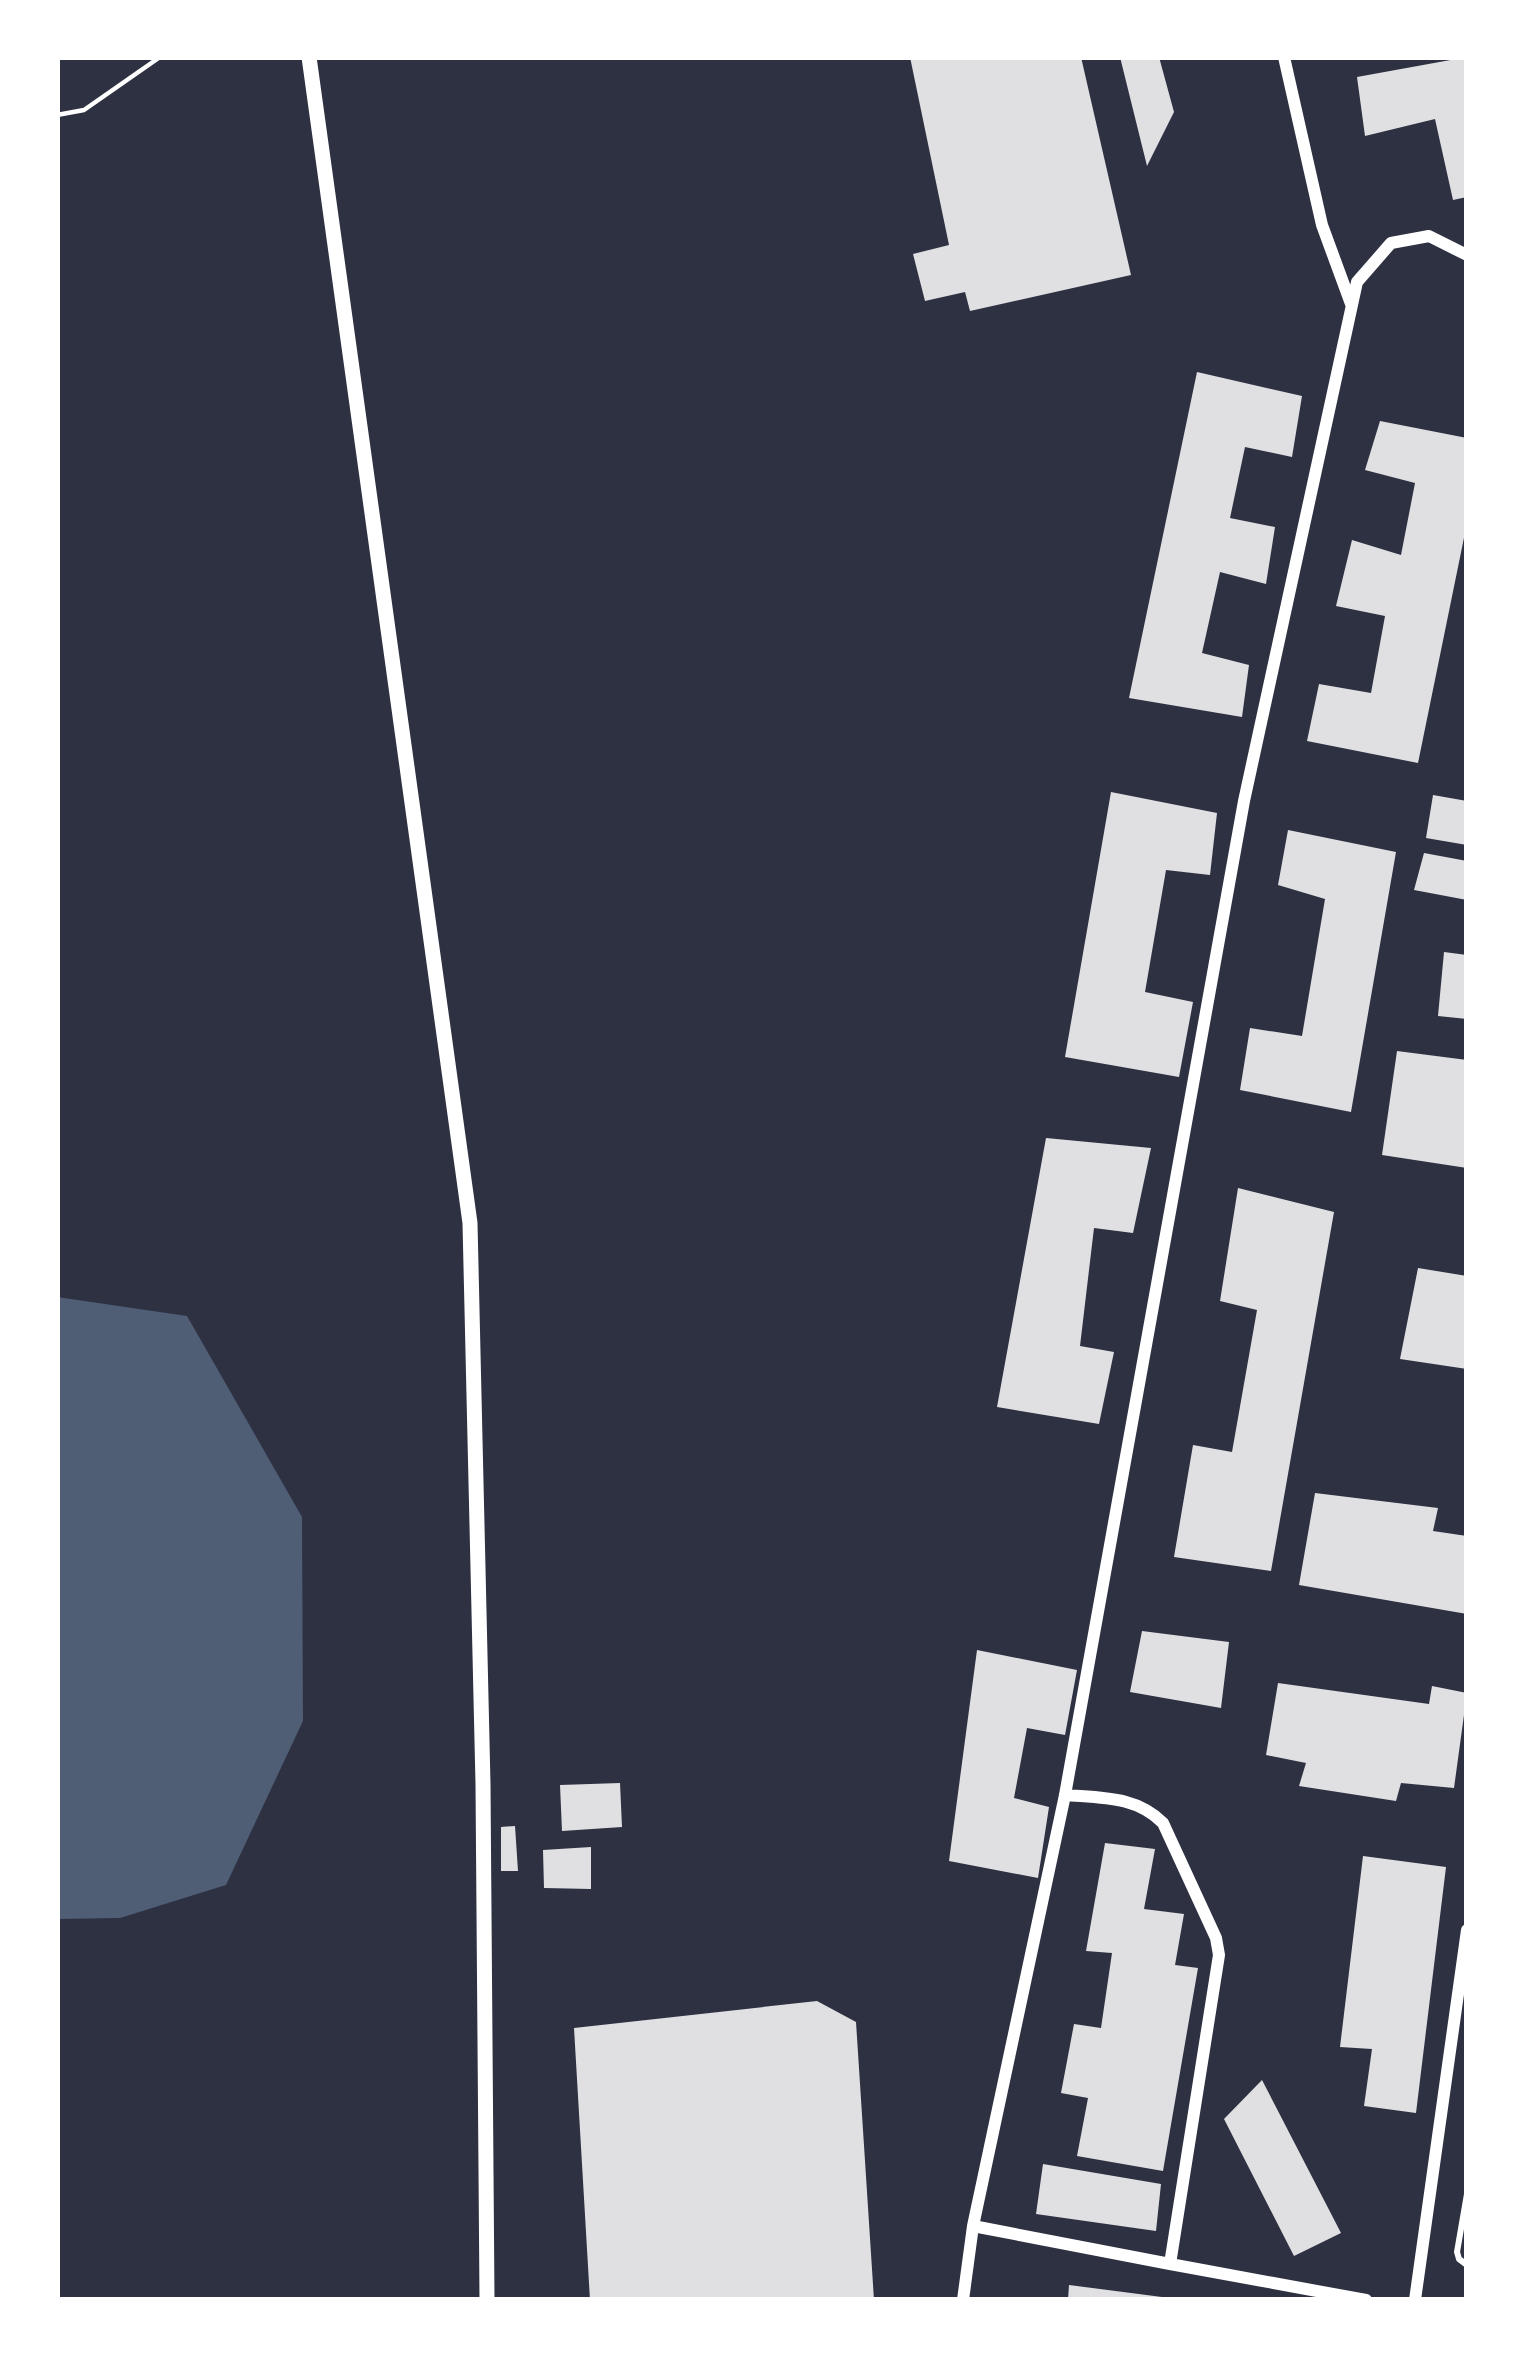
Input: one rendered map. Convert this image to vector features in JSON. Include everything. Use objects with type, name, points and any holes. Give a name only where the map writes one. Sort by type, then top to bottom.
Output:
[{"type":"street","points":[[309,57],[470,1223],[483,1784],[488,2300]]},
{"type":"street","points":[[1284,57],[1322,224],[1352,306]]},
{"type":"street","points":[[963,2300],[973,2226],[1065,1795],[1244,801],[1357,282],[1391,243],[1429,236],[1467,255]]},
{"type":"street","points":[[1065,1795],[1125,1799],[1152,1812],[1163,1823],[1216,1938],[1219,1955],[1170,2264]]},
{"type":"street","points":[[1414,2300],[1467,1930]]},
{"type":"street","points":[[973,2226],[1366,2300]]},
{"type":"lane","points":[[1467,2194],[1457,2252],[1467,2265]]},
{"type":"path","points":[[57,115],[84,110],[160,57]]},
{"type":"water","points":[[57,1297],[187,1316],[302,1517],[303,1721],[226,1885],[120,1918],[57,1919]]},
{"type":"building","points":[[910,57],[1081,57],[1131,275],[970,311],[965,292],[925,301],[913,254],[949,245]]},
{"type":"building","points":[[1120,57],[1159,57],[1174,112],[1147,166]]},
{"type":"building","points":[[1467,57],[1467,197],[1453,200],[1435,119],[1365,136],[1357,77]]},
{"type":"building","points":[[1197,372],[1302,396],[1292,457],[1245,447],[1230,518],[1275,527],[1266,584],[1220,572],[1202,653],[1249,665],[1242,717],[1129,698]]},
{"type":"building","points":[[1380,421],[1467,438],[1467,523],[1418,763],[1307,741],[1319,684],[1371,693],[1385,616],[1336,606],[1352,540],[1401,555],[1415,483],[1365,470]]},
{"type":"building","points":[[1111,792],[1217,813],[1210,875],[1166,870],[1145,992],[1193,1002],[1179,1077],[1065,1057]]},
{"type":"building","points":[[1433,795],[1467,801],[1467,845],[1426,838]]},
{"type":"building","points":[[1288,830],[1396,852],[1351,1112],[1240,1090],[1250,1028],[1302,1036],[1325,899],[1278,885]]},
{"type":"building","points":[[1424,853],[1467,861],[1467,900],[1414,890]]},
{"type":"building","points":[[1444,952],[1467,955],[1467,1019],[1438,1016]]},
{"type":"building","points":[[1397,1051],[1467,1060],[1467,1168],[1382,1155]]},
{"type":"building","points":[[1046,1138],[1151,1148],[1133,1233],[1094,1228],[1080,1346],[1114,1352],[1099,1424],[997,1407]]},
{"type":"building","points":[[1238,1188],[1334,1212],[1271,1571],[1174,1557],[1193,1445],[1232,1452],[1257,1310],[1220,1301]]},
{"type":"building","points":[[1418,1268],[1467,1276],[1467,1369],[1400,1359]]},
{"type":"building","points":[[1315,1493],[1438,1508],[1433,1531],[1467,1536],[1467,1614],[1299,1585]]},
{"type":"building","points":[[1142,1631],[1229,1642],[1221,1708],[1130,1692]]},
{"type":"building","points":[[977,1650],[1077,1670],[1065,1735],[1027,1728],[1014,1798],[1049,1807],[1038,1878],[949,1861]]},
{"type":"building","points":[[1278,1683],[1429,1704],[1432,1686],[1467,1693],[1454,1788],[1401,1783],[1396,1801],[1299,1786],[1306,1763],[1266,1755]]},
{"type":"building","points":[[620,1783],[622,1827],[562,1831],[560,1785]]},
{"type":"building","points":[[515,1826],[518,1871],[501,1871],[501,1827]]},
{"type":"building","points":[[1105,1843],[1155,1849],[1144,1909],[1184,1914],[1175,1965],[1198,1968],[1163,2171],[1077,2156],[1088,2098],[1061,2093],[1074,2024],[1101,2028],[1112,1953],[1086,1951]]},
{"type":"building","points":[[591,1847],[591,1889],[544,1888],[543,1850]]},
{"type":"building","points":[[1363,1856],[1446,1867],[1416,2113],[1364,2106],[1372,2049],[1340,2047]]},
{"type":"building","points":[[817,2001],[856,2022],[874,2300],[590,2300],[574,2028]]},
{"type":"building","points":[[1262,2080],[1341,2233],[1294,2256],[1224,2119]]},
{"type":"building","points":[[1043,2164],[1161,2184],[1156,2231],[1036,2214]]},
{"type":"building","points":[[1069,2285],[1162,2297],[1162,2300],[1068,2300]]}]
